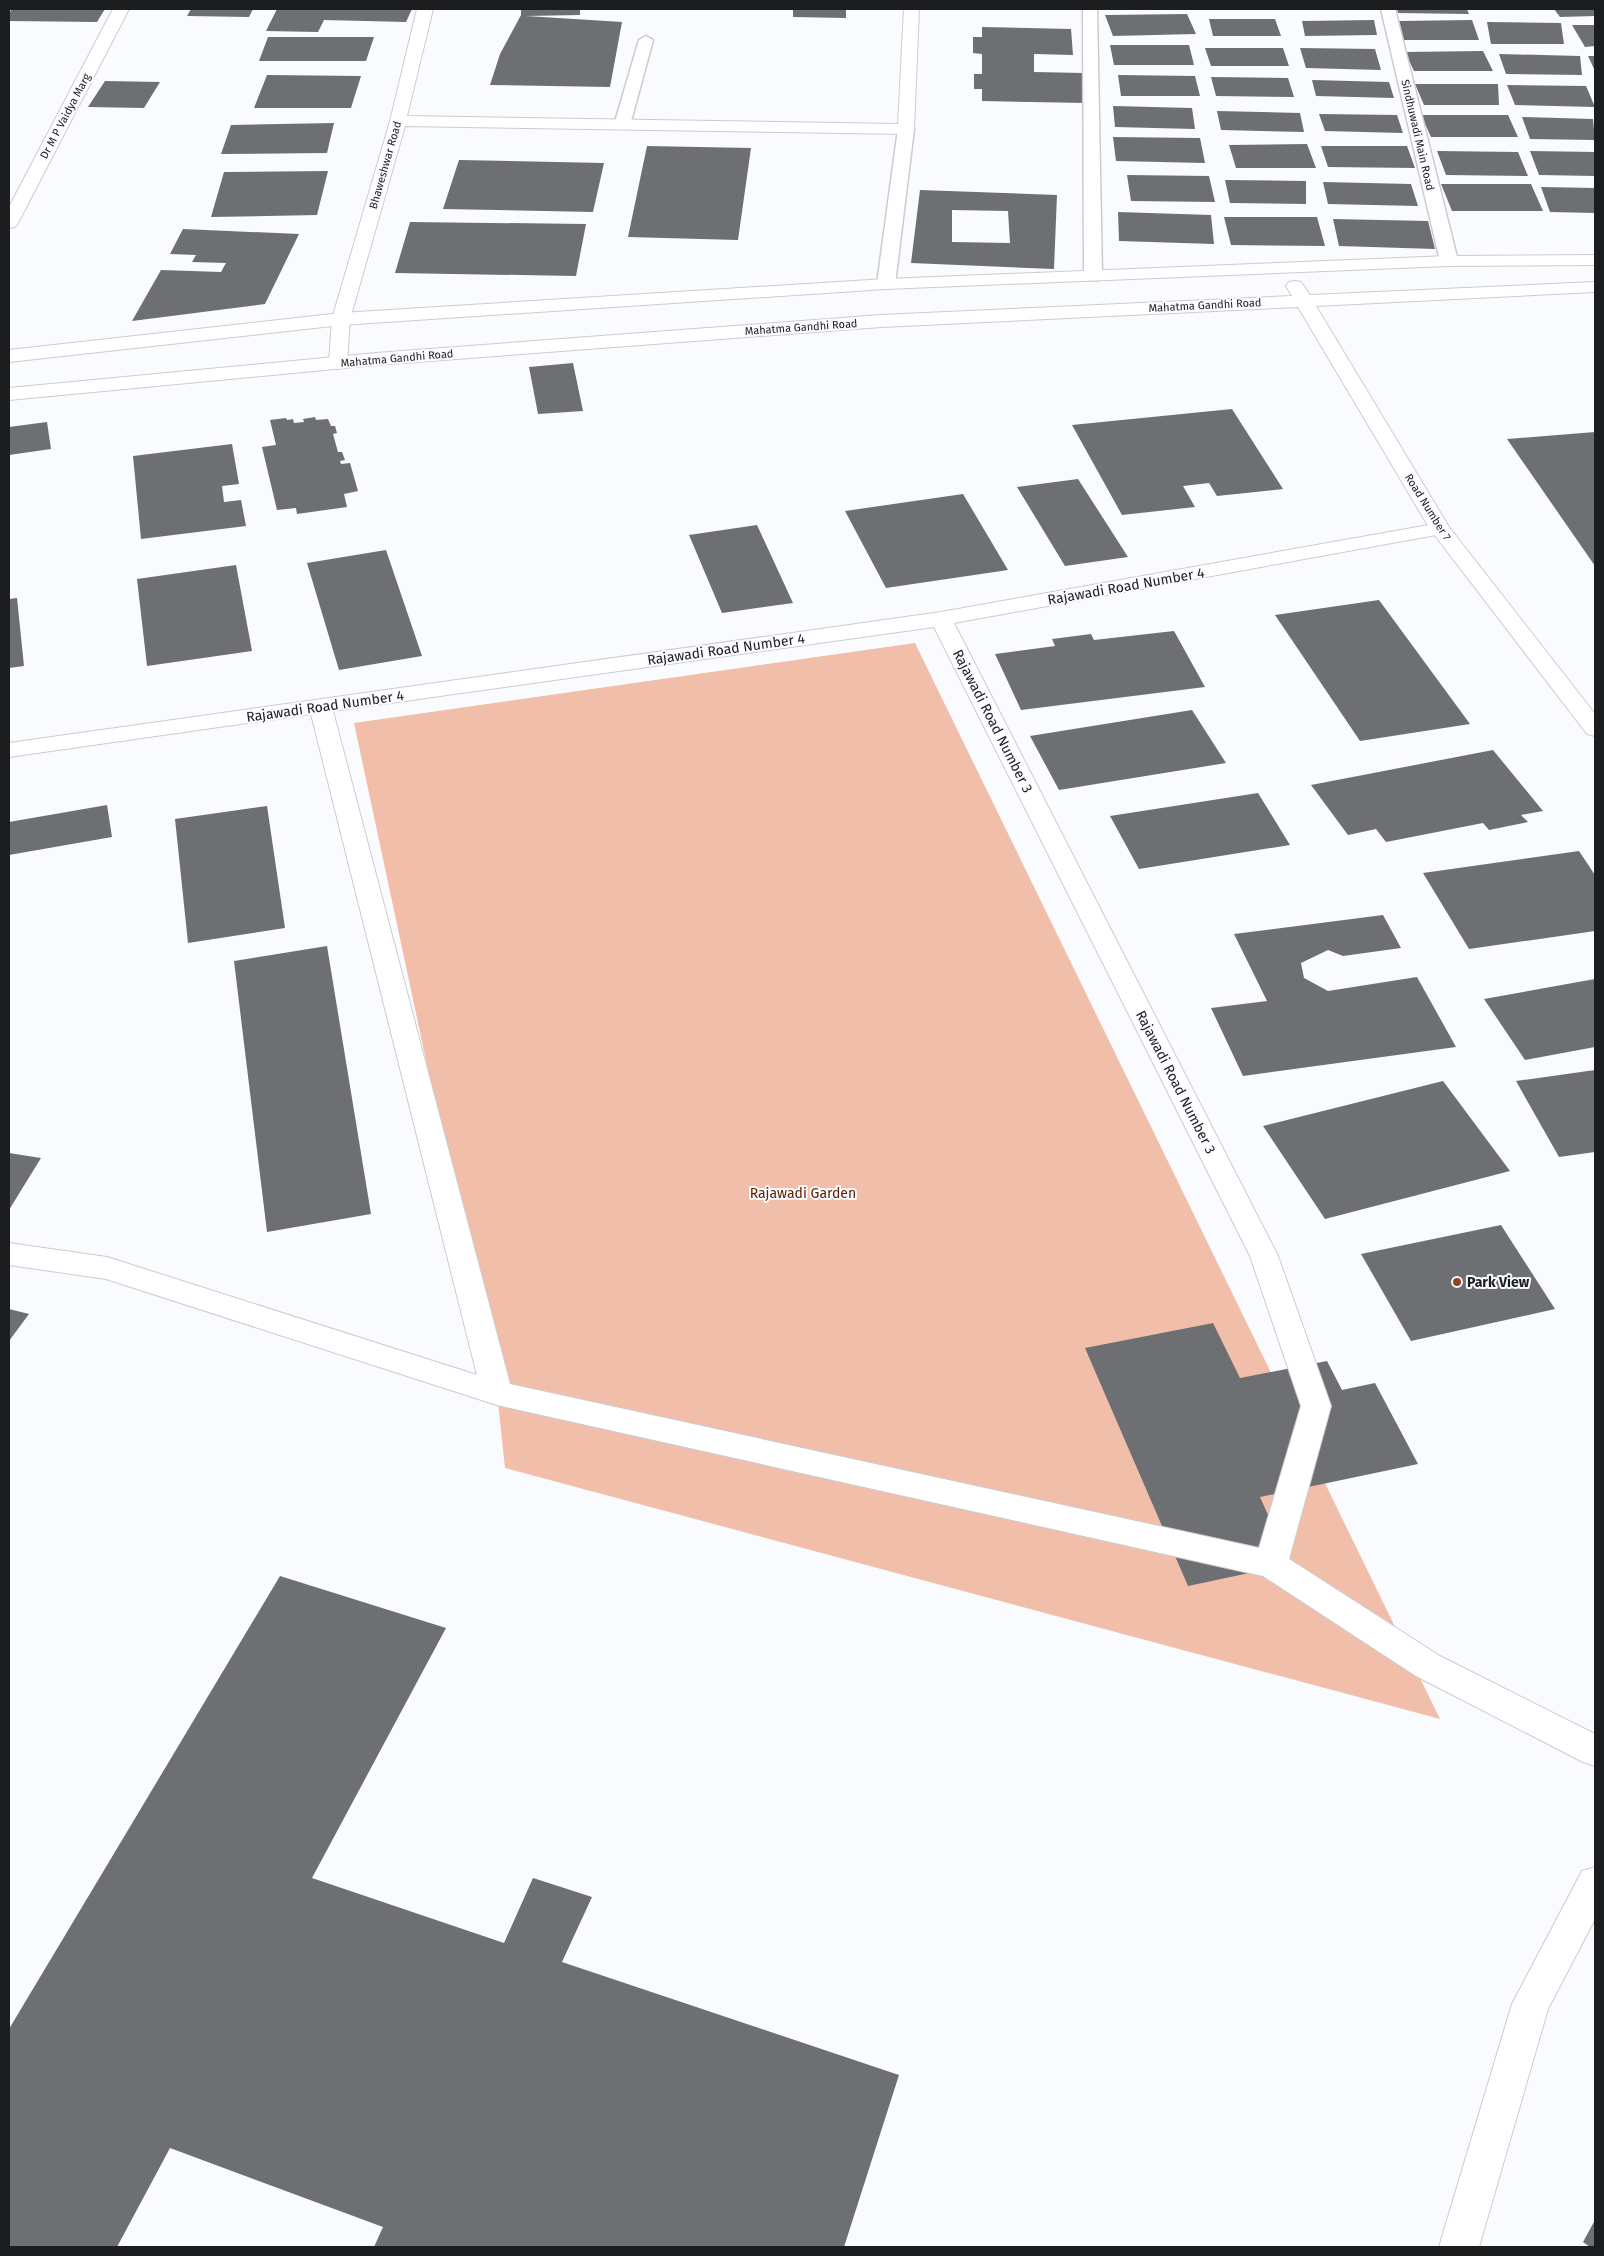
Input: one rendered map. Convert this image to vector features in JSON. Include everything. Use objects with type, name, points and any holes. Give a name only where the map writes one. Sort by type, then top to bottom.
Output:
[{"type":"street","name":"Dr M P Vaidya Marg","points":[[9,223],[121,9]]},
{"type":"street","name":"Bhaweshwar Road","points":[[338,363],[341,319],[398,121],[425,9]]},
{"type":"street","points":[[398,121],[906,129],[912,9]]},
{"type":"street","points":[[9,356],[341,319],[886,284],[1449,261],[1595,260]]},
{"type":"street","name":"Road Number 7","points":[[1286,268],[1303,300],[1440,529],[1595,729]]},
{"type":"street","name":"Mahatma Gandhi Road","points":[[9,394],[338,363],[881,321],[1595,287]]},
{"type":"street","points":[[66,388],[67,350]]},
{"type":"street","name":"Rajawadi Road Number 4","points":[[9,750],[941,619],[1440,529]]},
{"type":"street","name":"Rajawadi Road Number 3","points":[[941,619],[1264,1256],[1316,1406],[1271,1564]]},
{"type":"street","points":[[320,706],[497,1393]]},
{"type":"street","points":[[9,1254],[107,1268],[497,1393],[1271,1564],[1428,1666],[1595,1751]]},
{"type":"street","points":[[1459,2247],[1531,2004],[1595,1883]]},
{"type":"lane","points":[[1090,9],[1093,276]]},
{"type":"lane","name":"Sindhuwadi Main Road","points":[[1388,9],[1449,261]]},
{"type":"lane","points":[[622,125],[646,40]]},
{"type":"lane","points":[[886,284],[906,129]]},
{"type":"green space","name":"Rajawadi Garden","points":[[915,643],[1440,1719],[505,1468],[497,1393],[354,723]]},
{"type":"building","points":[[12,9],[105,9],[97,22],[9,21],[9,13]]},
{"type":"building","points":[[191,9],[253,9],[249,17],[187,16]]},
{"type":"building","points":[[277,9],[412,9],[406,22],[324,20],[318,32],[266,31]]},
{"type":"building","points":[[521,9],[580,9],[580,15],[526,16],[622,22],[610,87],[490,85],[500,54],[521,15]]},
{"type":"building","points":[[793,9],[846,9],[846,18],[793,17]]},
{"type":"building","points":[[1397,9],[1467,9],[1469,14],[1398,13]]},
{"type":"building","points":[[1554,9],[1595,9],[1595,16],[1560,17]]},
{"type":"building","points":[[1187,14],[1196,34],[1113,36],[1105,15]]},
{"type":"building","points":[[1209,19],[1275,19],[1281,36],[1213,36]]},
{"type":"building","points":[[1374,20],[1377,35],[1305,36],[1302,21]]},
{"type":"building","points":[[1472,20],[1479,40],[1402,40],[1399,21]]},
{"type":"building","points":[[1487,22],[1561,23],[1564,44],[1491,44]]},
{"type":"building","points":[[1572,25],[1595,25],[1595,46],[1585,47]]},
{"type":"building","points":[[982,27],[1071,29],[1073,55],[1034,54],[1034,72],[1084,73],[1087,103],[982,101],[982,89],[974,89],[974,74],[982,74],[982,54],[973,53],[973,37],[982,37]]},
{"type":"building","points":[[268,37],[374,37],[366,61],[259,61]]},
{"type":"building","points":[[1110,45],[1189,45],[1194,65],[1114,65]]},
{"type":"building","points":[[1205,48],[1283,48],[1289,66],[1211,66]]},
{"type":"building","points":[[1300,48],[1375,49],[1381,70],[1306,68]]},
{"type":"building","points":[[1483,51],[1493,71],[1414,71],[1405,52]]},
{"type":"building","points":[[1499,54],[1580,56],[1582,75],[1506,74]]},
{"type":"building","points":[[1588,56],[1595,56],[1595,71]]},
{"type":"building","points":[[267,75],[361,76],[351,108],[254,108]]},
{"type":"building","points":[[1118,75],[1195,76],[1200,96],[1121,96]]},
{"type":"building","points":[[1211,77],[1288,78],[1294,97],[1216,96]]},
{"type":"building","points":[[1312,80],[1389,82],[1394,98],[1316,96]]},
{"type":"building","points":[[105,81],[160,82],[144,108],[88,107]]},
{"type":"building","points":[[1415,84],[1498,84],[1499,105],[1424,105]]},
{"type":"building","points":[[1507,85],[1586,86],[1595,107],[1515,105]]},
{"type":"building","points":[[1113,106],[1192,108],[1195,129],[1115,127]]},
{"type":"building","points":[[1217,111],[1300,113],[1304,132],[1221,130]]},
{"type":"building","points":[[1319,114],[1397,115],[1403,133],[1325,131]]},
{"type":"building","points":[[1421,115],[1508,115],[1518,137],[1431,137]]},
{"type":"building","points":[[1522,117],[1593,119],[1595,140],[1530,139]]},
{"type":"building","points":[[334,123],[327,153],[221,154],[231,125]]},
{"type":"building","points":[[1113,137],[1200,138],[1205,163],[1116,161]]},
{"type":"building","points":[[1307,144],[1316,168],[1236,168],[1229,145]]},
{"type":"building","points":[[647,146],[751,148],[738,240],[628,237]]},
{"type":"building","points":[[1321,146],[1407,146],[1415,168],[1328,167]]},
{"type":"building","points":[[1437,151],[1518,152],[1528,176],[1446,175]]},
{"type":"building","points":[[1530,151],[1595,152],[1595,176],[1539,175]]},
{"type":"building","points":[[459,160],[604,163],[593,212],[443,209]]},
{"type":"building","points":[[328,171],[317,215],[211,217],[224,172]]},
{"type":"building","points":[[1127,175],[1209,176],[1215,202],[1131,201]]},
{"type":"building","points":[[1225,180],[1306,181],[1306,204],[1230,203]]},
{"type":"building","points":[[1323,182],[1411,184],[1418,206],[1328,204]]},
{"type":"building","points":[[1441,184],[1531,184],[1543,211],[1452,211]]},
{"type":"building","points":[[1541,187],[1595,188],[1595,213],[1550,212]]},
{"type":"building","points":[[920,190],[1057,195],[1054,269],[911,263]],"holes":[[[952,210],[1008,211],[1010,243],[952,242]]]},
{"type":"building","points":[[1118,212],[1211,215],[1214,244],[1119,241]]},
{"type":"building","points":[[1224,217],[1317,217],[1325,246],[1231,245]]},
{"type":"building","points":[[1333,219],[1428,221],[1435,249],[1339,246]]},
{"type":"building","points":[[410,222],[586,224],[576,276],[395,273]]},
{"type":"building","points":[[183,229],[299,234],[265,304],[132,321],[161,270],[221,272],[226,263],[192,262],[196,255],[170,254]]},
{"type":"building","points":[[573,363],[583,411],[538,414],[529,367]]},
{"type":"building","points":[[1232,409],[1283,489],[1217,496],[1209,483],[1183,486],[1195,507],[1122,515],[1072,425]]},
{"type":"building","points":[[315,417],[316,420],[328,419],[331,426],[335,426],[337,433],[333,434],[338,452],[342,452],[345,460],[340,461],[341,464],[350,463],[358,491],[344,494],[347,507],[297,514],[296,508],[277,510],[262,447],[276,445],[270,420],[286,418],[287,420],[293,419],[294,423],[304,422],[303,419]]},
{"type":"building","points":[[47,422],[51,449],[9,455],[9,427]]},
{"type":"building","points":[[1595,432],[1595,566],[1507,439]]},
{"type":"building","points":[[232,444],[239,484],[222,486],[224,502],[241,500],[246,526],[141,539],[133,456]]},
{"type":"building","points":[[1078,479],[1128,557],[1065,566],[1017,487]]},
{"type":"building","points":[[963,494],[1008,570],[886,588],[845,511]]},
{"type":"building","points":[[757,525],[793,603],[722,613],[689,535]]},
{"type":"building","points":[[386,550],[422,656],[339,670],[307,563]]},
{"type":"building","points":[[236,565],[252,651],[147,666],[137,579]]},
{"type":"building","points":[[17,598],[24,666],[9,668],[9,599]]},
{"type":"building","points":[[1379,600],[1470,724],[1360,741],[1275,615]]},
{"type":"building","points":[[1174,631],[1205,687],[1021,710],[995,654],[1055,646],[1052,639],[1091,634],[1094,640]]},
{"type":"building","points":[[1192,710],[1226,763],[1059,790],[1030,736]]},
{"type":"building","points":[[1493,750],[1543,811],[1521,815],[1528,822],[1489,830],[1483,823],[1386,842],[1376,829],[1348,835],[1311,785]]},
{"type":"building","points":[[1258,793],[1290,845],[1139,869],[1110,816]]},
{"type":"building","points":[[107,805],[112,837],[9,855],[9,822]]},
{"type":"building","points":[[267,806],[285,928],[188,943],[175,819]]},
{"type":"building","points":[[1579,851],[1595,875],[1595,931],[1469,949],[1423,873]]},
{"type":"building","points":[[1383,915],[1401,948],[1343,956],[1328,950],[1301,963],[1304,978],[1328,991],[1417,977],[1456,1047],[1243,1076],[1211,1008],[1267,1001],[1234,934]]},
{"type":"building","points":[[327,946],[371,1214],[267,1232],[234,961]]},
{"type":"building","points":[[1595,979],[1595,1047],[1525,1060],[1484,999]]},
{"type":"building","points":[[1595,1070],[1595,1152],[1559,1157],[1516,1081]]},
{"type":"building","points":[[1443,1081],[1510,1171],[1325,1219],[1263,1126]]},
{"type":"building","points":[[9,1153],[41,1158],[9,1210]]},
{"type":"building","name":"Park View","points":[[1501,1225],[1555,1309],[1411,1341],[1361,1254]]},
{"type":"building","points":[[9,1309],[29,1314],[9,1341]]},
{"type":"building","points":[[1213,1323],[1240,1378],[1327,1361],[1342,1390],[1375,1383],[1418,1464],[1260,1497],[1281,1544],[1254,1572],[1188,1586],[1085,1348]]},
{"type":"building","points":[[280,1576],[446,1628],[312,1878],[504,1943],[533,1878],[592,1897],[562,1962],[899,2075],[844,2247],[374,2247],[383,2227],[170,2148],[117,2247],[9,2247],[9,2029]]},
{"type":"building","points":[[1595,2220],[1595,2247],[1590,2247],[1583,2242]]},
{"type":"place","name":"Park View","points":[[1457,1282]]}]
